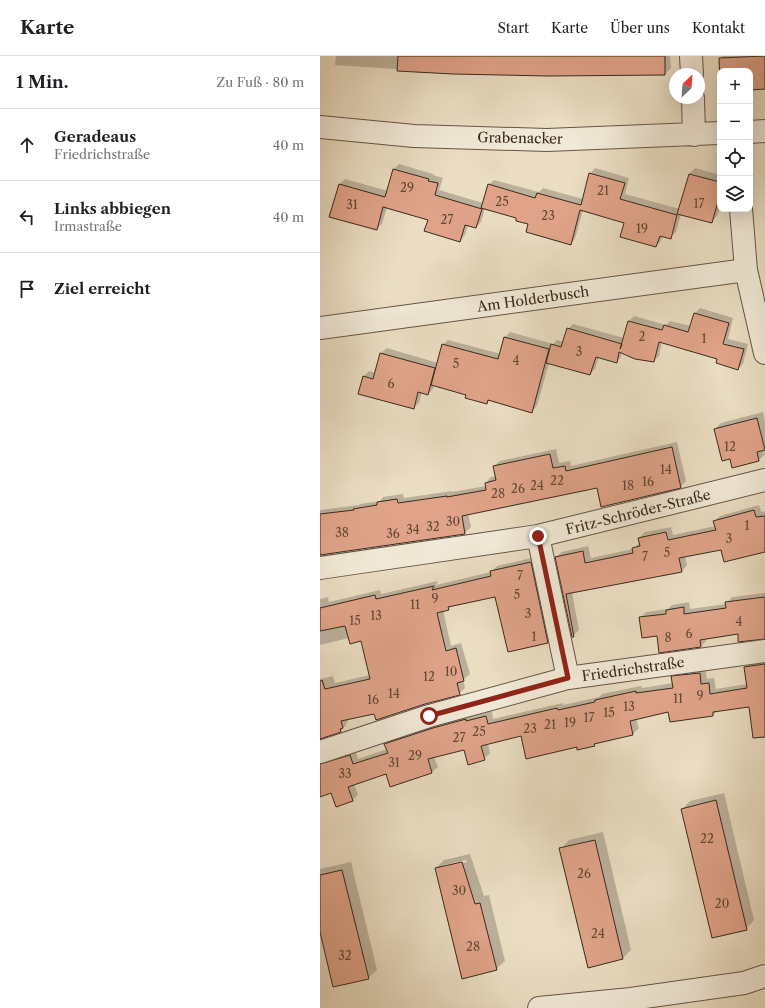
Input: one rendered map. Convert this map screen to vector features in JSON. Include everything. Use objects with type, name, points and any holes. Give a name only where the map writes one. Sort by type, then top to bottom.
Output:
[{"type":"street","points":[[691,56],[692,68]]},
{"type":"street","points":[[693,104],[694,135]]},
{"type":"street","name":"Grabenacker","points":[[320,127],[414,136],[547,140],[717,134]]},
{"type":"street","points":[[753,132],[765,131]]},
{"type":"street","points":[[741,212],[746,270],[765,353]]},
{"type":"street","name":"Am Holderbusch","points":[[320,328],[746,270]]},
{"type":"street","name":"Fritz-Schröder-Straße","points":[[320,568],[538,536],[765,480]]},
{"type":"street","points":[[538,536],[568,678]]},
{"type":"street","name":"Friedrichstraße","points":[[320,752],[429,716],[568,678],[765,651]]},
{"type":"street","points":[[539,1008],[632,999],[744,983],[765,976]]},
{"type":"building","points":[[398,56],[665,56],[665,75],[548,76],[397,71]]},
{"type":"building","points":[[765,56],[765,89],[753,90],[753,68],[719,68],[719,58]]},
{"type":"building","points":[[393,169],[438,183],[435,195],[482,209],[476,228],[465,225],[460,242],[424,231],[428,220],[383,207],[377,230],[329,217],[339,184],[385,197]]},
{"type":"building","points":[[589,173],[625,183],[620,199],[677,215],[671,239],[660,236],[656,247],[620,237],[624,223],[580,210],[571,245],[526,232],[528,224],[516,221],[516,218],[481,208],[488,184],[535,198],[537,193],[581,205]]},
{"type":"building","points":[[689,174],[717,181],[717,205],[712,223],[677,214]]},
{"type":"building","points":[[694,313],[729,323],[723,344],[744,349],[738,370],[716,363],[717,359],[659,342],[654,362],[635,359],[619,352],[617,363],[596,357],[590,375],[546,363],[551,344],[561,347],[567,328],[621,344],[628,321],[662,330],[664,325],[688,332]]},
{"type":"building","points":[[504,337],[549,349],[532,413],[488,400],[487,404],[465,398],[466,395],[431,385],[442,344],[498,359]]},
{"type":"building","points":[[380,353],[435,368],[428,395],[418,392],[414,409],[358,394],[363,376],[373,379]]},
{"type":"building","points":[[757,418],[765,450],[757,452],[759,461],[732,468],[730,459],[722,461],[714,429]]},
{"type":"building","points":[[672,447],[681,488],[601,507],[597,488],[462,516],[465,534],[320,555],[320,514],[354,510],[353,509],[377,505],[377,502],[397,499],[398,503],[447,497],[486,490],[485,483],[496,480],[493,466],[550,454],[553,468],[565,466],[566,471]]},
{"type":"building","points":[[754,510],[756,517],[765,516],[765,552],[724,562],[721,550],[679,558],[682,572],[566,594],[574,637],[572,637],[555,557],[583,551],[585,563],[633,553],[632,548],[640,546],[638,538],[666,532],[668,540],[716,530],[713,521]]},
{"type":"building","points":[[531,562],[548,643],[508,652],[495,597],[448,607],[449,610],[437,613],[446,651],[456,648],[464,681],[457,683],[460,695],[425,704],[376,720],[374,714],[341,721],[343,728],[340,729],[341,732],[320,739],[320,681],[322,680],[325,689],[370,679],[361,641],[350,644],[345,626],[320,631],[320,608],[375,595],[376,599],[434,586],[432,590],[491,576],[490,571]]},
{"type":"building","points":[[765,597],[765,639],[738,642],[738,634],[700,640],[701,647],[659,653],[657,636],[642,638],[639,617],[666,614],[666,610],[684,607],[684,614],[726,608],[725,602]]},
{"type":"building","points":[[765,664],[765,737],[753,738],[749,707],[713,712],[713,716],[670,722],[668,712],[630,721],[633,735],[594,744],[595,746],[577,750],[577,747],[526,759],[521,736],[481,746],[485,760],[468,765],[464,750],[428,759],[432,773],[390,787],[386,774],[348,787],[353,801],[336,807],[331,793],[320,797],[320,764],[350,755],[353,764],[388,753],[384,744],[433,728],[466,719],[466,721],[486,716],[488,724],[557,708],[558,710],[595,702],[595,700],[636,691],[636,693],[673,688],[671,676],[700,673],[701,684],[709,683],[710,694],[747,688],[744,667]]},
{"type":"building","points":[[716,800],[747,930],[712,938],[681,809]]},
{"type":"building","points":[[595,840],[623,959],[588,968],[559,848]]},
{"type":"building","points":[[462,862],[475,904],[480,903],[497,970],[462,979],[435,868]]},
{"type":"building","points":[[342,870],[369,979],[333,987],[320,932],[320,875]]},
{"type":"route","points":[[429,716],[568,678],[538,536]]}]
